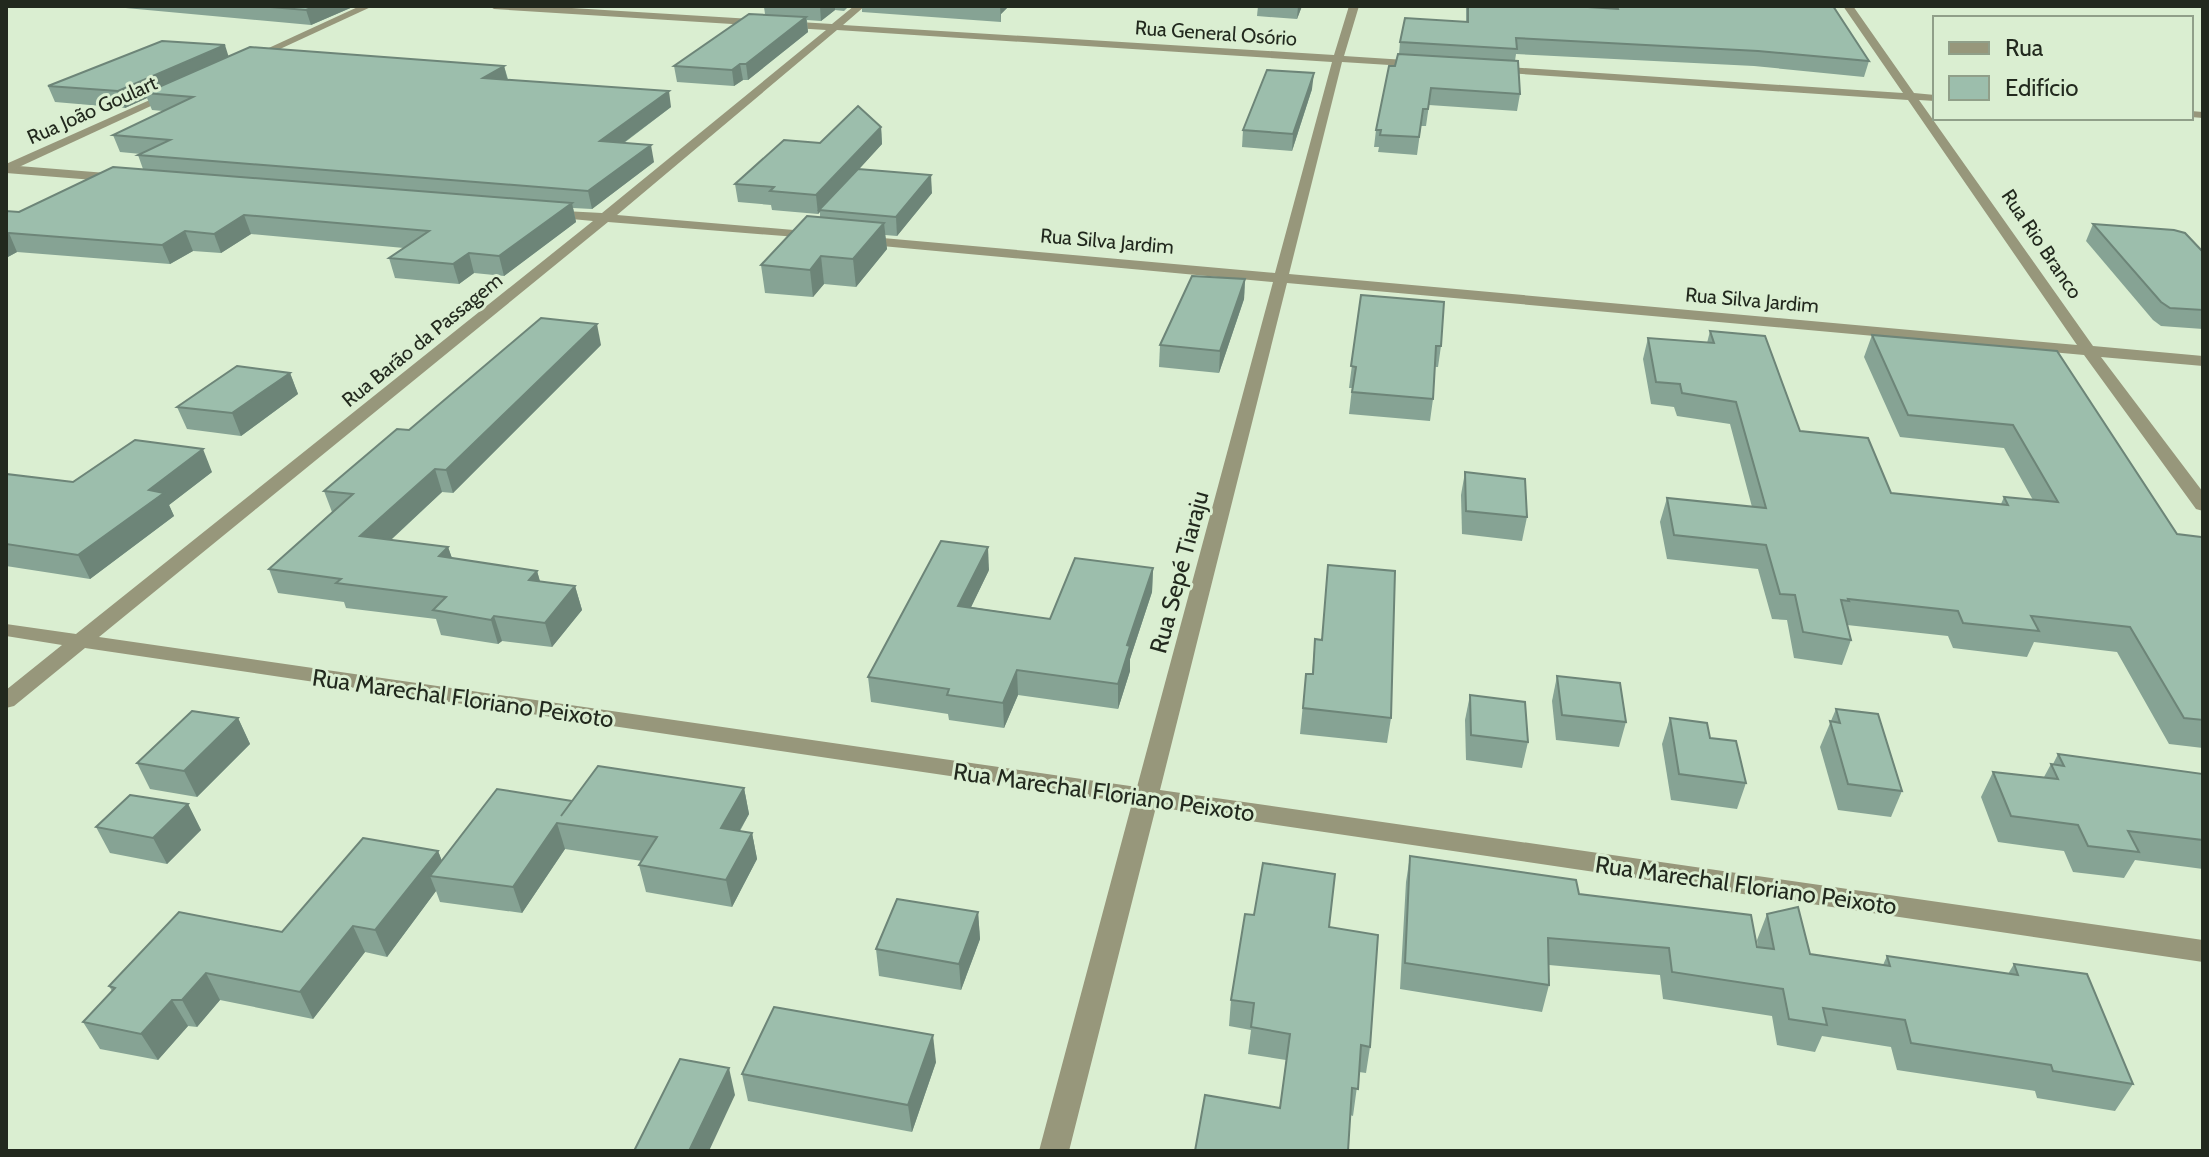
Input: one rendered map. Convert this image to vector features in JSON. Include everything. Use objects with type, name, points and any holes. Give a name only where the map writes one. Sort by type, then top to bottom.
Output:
[{"type":"street","points":[[238,65],[368,6]]},
{"type":"street","name":"Rua General Osório","points":[[494,6],[1431,65]]},
{"type":"street","name":"Rua Barão da Passagem","points":[[6,701],[606,217],[860,6]]},
{"type":"street","name":"Rua Sepé Tiaraju","points":[[1054,1151],[1354,6]]},
{"type":"street","name":"Rua Rio Branco","points":[[1848,6],[2088,350],[2203,505]]},
{"type":"street","points":[[1478,68],[1933,98]]},
{"type":"street","name":"Rua João Goulart","points":[[6,169],[180,91]]},
{"type":"street","points":[[6,169],[132,179]]},
{"type":"street","points":[[527,211],[826,237]]},
{"type":"street","name":"Rua Silva Jardim","points":[[842,238],[2203,361]]},
{"type":"street","name":"Rua Marechal Floriano Peixoto","points":[[6,630],[2203,951]]},
{"type":"building","points":[[259,6],[316,6],[306,10]]},
{"type":"building","points":[[1468,6],[1618,9],[1617,6],[1833,6],[1869,61],[1758,51],[1516,38],[1517,49],[1400,42],[1405,18],[1468,22]]},
{"type":"building","points":[[749,14],[806,17],[746,64],[732,70],[674,66]]},
{"type":"building","points":[[162,41],[225,45],[118,91],[48,86]]},
{"type":"building","points":[[250,47],[504,66],[483,78],[669,91],[600,141],[651,145],[588,191],[138,155],[170,140],[113,135],[193,97],[145,93]]},
{"type":"building","points":[[1398,54],[1518,61],[1520,94],[1431,88],[1428,109],[1423,109],[1419,137],[1380,135],[1381,130],[1376,130],[1389,66],[1395,66]]},
{"type":"building","points":[[1267,70],[1314,73],[1293,134],[1243,130]]},
{"type":"building","points":[[858,106],[881,127],[816,195],[735,184],[784,140],[820,143]]},
{"type":"building","points":[[113,167],[572,203],[499,256],[469,253],[453,264],[389,258],[429,231],[244,215],[214,234],[185,231],[162,245],[6,234],[6,211],[19,212]]},
{"type":"building","points":[[858,169],[931,175],[896,217],[819,210]]},
{"type":"building","points":[[807,216],[884,223],[853,259],[821,256],[810,270],[761,265]]},
{"type":"building","points":[[2093,224],[2185,233],[2203,252],[2203,310],[2170,308],[2161,302]]},
{"type":"building","points":[[1192,276],[1245,279],[1220,351],[1160,345]]},
{"type":"building","points":[[1361,295],[1444,302],[1441,346],[1436,346],[1433,399],[1352,392],[1356,367],[1351,366]]},
{"type":"building","points":[[541,318],[597,324],[446,470],[435,469],[360,536],[448,547],[439,556],[537,571],[529,580],[575,586],[545,623],[494,616],[491,620],[433,610],[446,597],[336,583],[341,579],[269,569],[353,494],[324,491],[397,429],[409,430]]},
{"type":"building","points":[[1710,331],[1765,336],[1800,431],[1868,438],[1891,493],[2008,505],[2004,497],[2058,502],[2013,425],[1908,415],[1872,335],[2057,351],[2177,534],[2203,539],[2203,720],[2184,718],[2130,627],[2031,616],[2039,631],[1963,623],[1958,611],[1848,599],[1841,600],[1851,640],[1803,632],[1795,595],[1780,594],[1766,545],[1674,535],[1667,498],[1766,508],[1736,402],[1682,393],[1680,384],[1656,382],[1648,338],[1714,343]]},
{"type":"building","points":[[237,366],[290,373],[232,413],[177,407]]},
{"type":"building","points":[[135,440],[203,449],[149,490],[164,493],[78,555],[6,544],[6,474],[73,482]]},
{"type":"building","points":[[1465,472],[1525,479],[1527,517],[1466,511]]},
{"type":"building","points":[[941,541],[988,547],[958,606],[1050,619],[1075,558],[1153,568],[1127,645],[1130,646],[1118,684],[1017,670],[1003,703],[947,695],[949,689],[868,677]]},
{"type":"building","points":[[1328,565],[1395,571],[1391,718],[1303,708],[1306,674],[1313,674],[1315,639],[1322,640]]},
{"type":"building","points":[[1557,676],[1620,683],[1626,722],[1562,715]]},
{"type":"building","points":[[1470,695],[1525,702],[1528,742],[1471,735]]},
{"type":"building","points":[[1836,709],[1878,714],[1902,791],[1848,784],[1830,721],[1840,723]]},
{"type":"building","points":[[192,711],[238,718],[184,771],[137,763]]},
{"type":"building","points":[[1670,718],[1707,723],[1710,738],[1736,741],[1746,783],[1679,774]]},
{"type":"building","points":[[2058,754],[2203,774],[2203,840],[2128,831],[2139,852],[2088,846],[2078,825],[2011,816],[1993,772],[2058,779],[2051,764],[2064,766]]},
{"type":"building","points":[[598,766],[744,788],[721,828],[752,833],[726,880],[639,865],[657,837],[557,823],[513,887],[430,876],[497,789],[572,801],[561,816]]},
{"type":"building","points":[[130,795],[188,804],[153,838],[96,827]]},
{"type":"building","points":[[363,838],[438,851],[375,930],[353,926],[300,992],[206,973],[182,1000],[172,1000],[141,1034],[83,1022],[115,988],[109,986],[179,912],[282,932]]},
{"type":"building","points":[[1410,856],[1576,880],[1579,894],[1751,915],[1757,947],[1774,949],[1767,914],[1798,907],[1810,954],[1890,966],[1887,956],[2018,975],[2014,964],[2087,974],[2133,1084],[2053,1071],[2051,1065],[1911,1043],[1905,1020],[1823,1008],[1827,1025],[1789,1019],[1783,989],[1672,972],[1669,948],[1548,938],[1549,985],[1405,963]]},
{"type":"building","points":[[1263,863],[1335,874],[1329,927],[1378,935],[1370,1047],[1361,1045],[1358,1089],[1352,1088],[1348,1151],[1195,1151],[1205,1095],[1280,1108],[1290,1034],[1251,1027],[1254,1003],[1231,1000],[1245,914],[1254,915]]},
{"type":"building","points":[[897,899],[978,912],[959,964],[876,949]]},
{"type":"building","points":[[774,1007],[933,1035],[908,1105],[742,1074]]},
{"type":"building","points":[[680,1059],[729,1068],[689,1151],[634,1151]]}]
